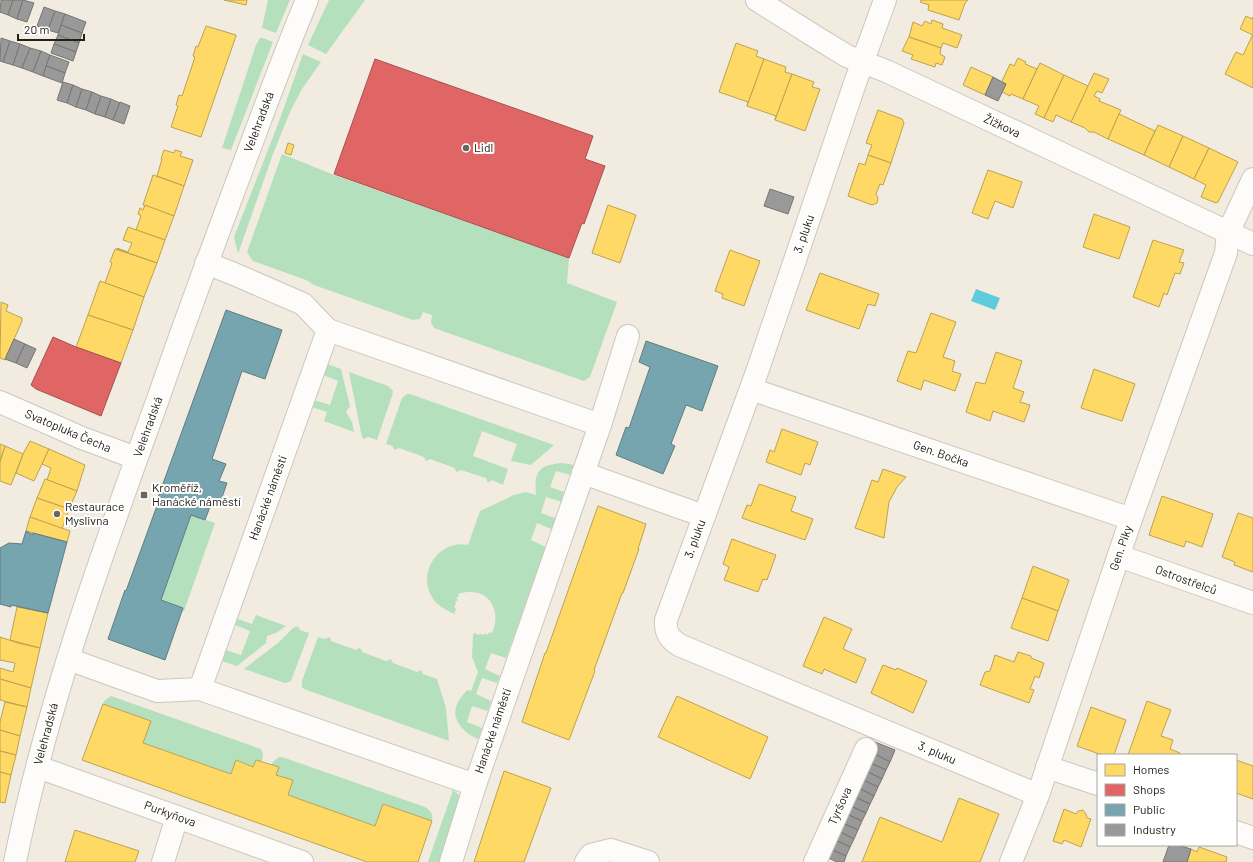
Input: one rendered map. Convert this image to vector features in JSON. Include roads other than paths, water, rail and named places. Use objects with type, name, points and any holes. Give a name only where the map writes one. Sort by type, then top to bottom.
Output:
[{"type":"street","name":"Velehradská","points":[[15,862],[38,767],[82,614],[206,263],[289,43],[307,0]]},
{"type":"street","name":"Žižkova","points":[[757,0],[819,40],[847,56],[886,71],[1253,244]]},
{"type":"street","name":"3. pluku","points":[[885,0],[864,63],[855,83],[751,389],[666,620],[667,634],[672,641],[679,645],[1038,795]]},
{"type":"street","name":"Gen. Píky","points":[[1011,862],[1038,795],[1131,519],[1226,253],[1228,233],[1253,178]]},
{"type":"street","points":[[206,263],[303,304],[328,330],[600,425]]},
{"type":"street","name":"Hanácké náměstí","points":[[200,689],[328,330]]},
{"type":"street","name":"Hanácké náměstí","points":[[68,660],[157,691],[200,689],[475,785],[600,425],[628,336]]},
{"type":"street","name":"Gen. Bočka","points":[[751,389],[1131,519]]},
{"type":"street","name":"Svatopluka Čecha","points":[[0,402],[82,438],[136,458]]},
{"type":"street","points":[[583,473],[704,516]]},
{"type":"street","name":"Ostrostřelců","points":[[1119,556],[1253,603]]},
{"type":"street","name":"Tyršova","points":[[815,862],[866,749]]},
{"type":"street","name":"Purkyňova","points":[[38,767],[302,862]]},
{"type":"street","points":[[1047,767],[1097,784]]},
{"type":"street","points":[[450,862],[475,785]]},
{"type":"street","points":[[163,862],[177,817]]},
{"type":"street","points":[[1237,832],[1253,838]]},
{"type":"street","points":[[586,862],[591,855],[611,850],[648,862]]},
{"type":"water","points":[[976,289],[1000,298],[995,310],[971,301]]},
{"type":"place","name":"Lidl","points":[[466,148]]},
{"type":"place","name":"Kroměříž, Hanácké náměstí","points":[[144,495]]},
{"type":"place","name":"Restaurace Myslivna","points":[[57,514]]}]
